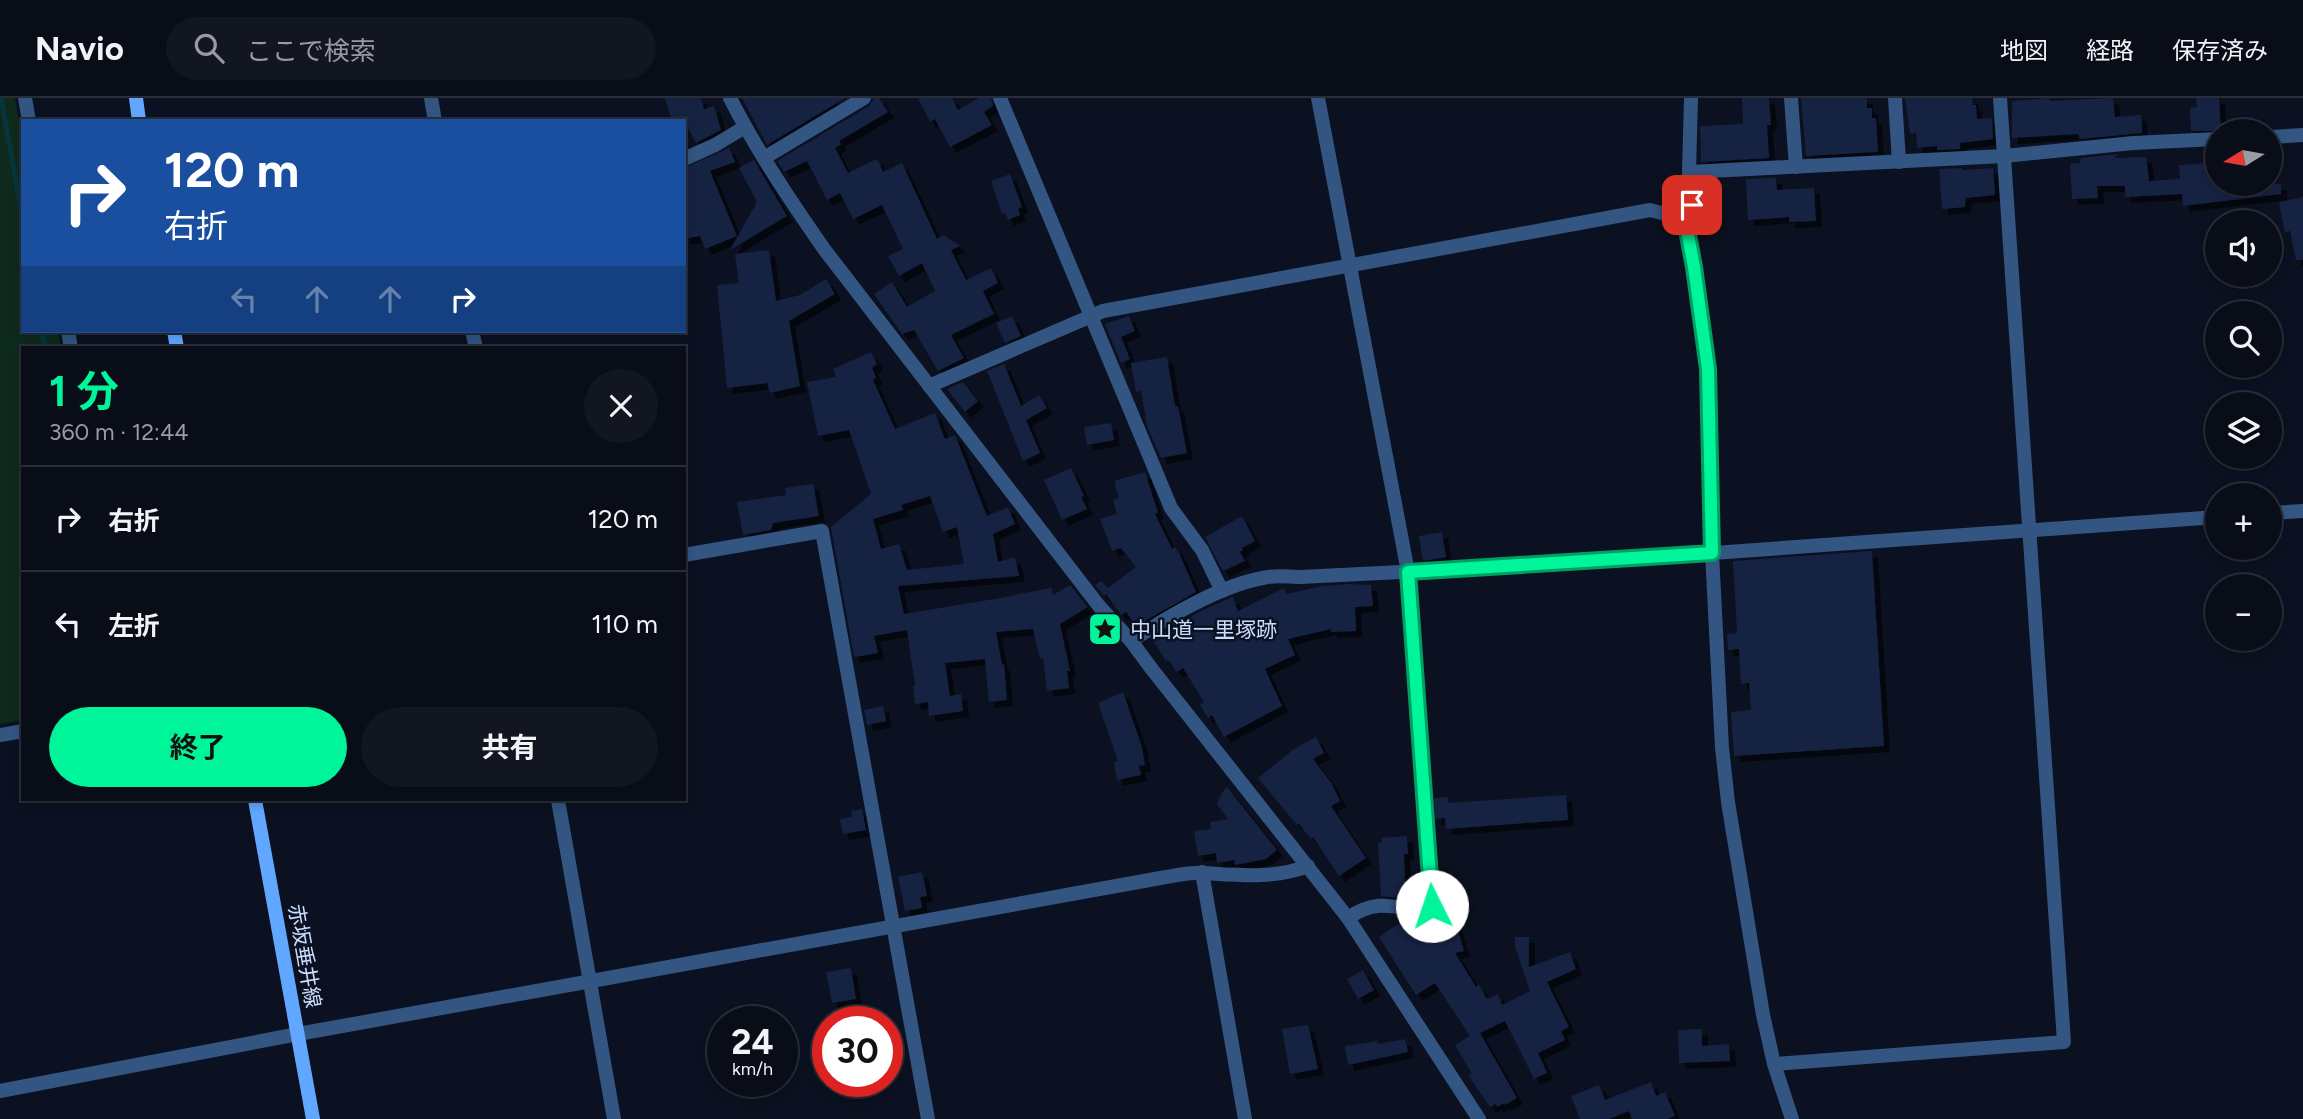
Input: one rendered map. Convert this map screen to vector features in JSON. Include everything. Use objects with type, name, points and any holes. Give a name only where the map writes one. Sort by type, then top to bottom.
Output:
[{"type":"main road","points":[[136,98],[139,119]]},
{"type":"main road","name":"赤坂垂井線","points":[[255,801],[313,1119]]},
{"type":"street","points":[[25,98],[29,119]]},
{"type":"street","points":[[431,98],[435,119]]},
{"type":"street","points":[[730,98],[764,158],[824,249],[1099,606],[1131,641],[1348,918],[1479,1119]]},
{"type":"street","points":[[764,158],[864,98]]},
{"type":"street","points":[[1000,98],[1171,509],[1202,550],[1222,590]]},
{"type":"street","points":[[1318,98],[1408,572],[1432,906],[1426,912],[1378,905],[1359,910],[1348,918]]},
{"type":"street","points":[[1691,98],[1689,172],[1692,205],[1685,219],[1708,369],[1712,553],[1722,748],[1728,802],[1763,1015],[1774,1064],[1792,1119]]},
{"type":"street","points":[[1791,98],[1796,167]]},
{"type":"street","points":[[1895,98],[1899,162]]},
{"type":"street","points":[[1774,1064],[2064,1042],[2000,98]]},
{"type":"street","points":[[686,158],[745,127]]},
{"type":"street","points":[[2282,136],[2303,135]]},
{"type":"street","points":[[1689,172],[2004,156],[2133,143],[2205,140]]},
{"type":"street","points":[[929,386],[1090,315],[1650,210],[1685,219]]},
{"type":"street","points":[[2282,512],[2303,510]]},
{"type":"street","points":[[1131,641],[1168,616],[1222,590],[1268,576],[1408,572],[2205,518]]},
{"type":"street","points":[[686,555],[822,531],[928,1119]]},
{"type":"street","points":[[0,735],[21,731]]},
{"type":"street","points":[[558,801],[614,1119]]},
{"type":"street","points":[[0,1091],[590,980],[1152,880],[1202,872],[1231,876],[1289,873],[1308,866]]},
{"type":"street","points":[[1202,872],[1245,1119]]},
{"type":"green space","points":[[0,98],[15,98],[21,131],[21,333],[58,333],[61,346],[21,346],[21,720],[0,724]]},
{"type":"building","points":[[665,98],[701,98],[704,109],[714,106],[721,130],[696,143],[686,128],[686,119],[671,119]]},
{"type":"building","points":[[742,98],[845,98],[767,145]]},
{"type":"building","points":[[874,98],[879,98],[888,112],[839,141],[841,144],[835,148],[848,173],[877,159],[883,172],[902,163],[937,239],[944,235],[960,246],[951,250],[966,280],[991,268],[998,283],[983,291],[994,314],[951,335],[964,358],[938,371],[914,330],[902,334],[874,294],[892,282],[907,307],[935,291],[922,263],[899,276],[888,256],[903,249],[882,205],[853,219],[840,193],[827,200],[807,161],[784,172],[777,161],[869,106]]},
{"type":"building","points":[[918,98],[952,98],[958,110],[979,98],[991,98],[993,106],[984,112],[992,125],[950,147],[935,119],[930,122]]},
{"type":"building","points":[[1742,98],[1769,98],[1769,158],[1701,162],[1700,126],[1743,124]]},
{"type":"building","points":[[1801,98],[1867,98],[1867,108],[1872,108],[1872,118],[1876,118],[1878,152],[1806,156]]},
{"type":"building","points":[[1905,98],[1972,98],[1973,105],[1976,105],[1977,119],[1992,118],[1993,139],[1960,143],[1960,149],[1937,150],[1937,146],[1917,148],[1916,133],[1910,134]]},
{"type":"building","points":[[2049,98],[2050,101],[2113,98],[2115,117],[2141,115],[2142,133],[2080,139],[2078,134],[2012,138],[2012,101]]},
{"type":"building","points":[[2196,98],[2219,98],[2220,119],[2205,119],[2205,131],[2191,131],[2190,108],[2197,107]]},
{"type":"building","points":[[729,148],[735,162],[710,171],[737,236],[705,249],[700,236],[686,239],[686,167]]},
{"type":"building","points":[[2119,154],[2114,158],[2146,157],[2149,181],[2180,179],[2179,165],[2205,163],[2205,196],[2265,196],[2183,206],[2182,194],[2125,197],[2125,186],[2097,186],[2098,198],[2072,199],[2070,164],[2080,163],[2081,158]]},
{"type":"building","points":[[754,160],[787,216],[730,250],[757,202],[739,168]]},
{"type":"building","points":[[1993,168],[1995,195],[1966,198],[1965,207],[1942,209],[1939,169]]},
{"type":"building","points":[[1010,174],[1022,207],[1018,209],[1020,215],[1008,220],[1005,213],[1002,214],[991,181]]},
{"type":"building","points":[[1776,178],[1777,190],[1814,188],[1816,221],[1789,222],[1789,217],[1748,220],[1746,179]]},
{"type":"building","points":[[2303,197],[2303,260],[2296,260],[2290,231],[2285,232],[2279,202]]},
{"type":"building","points":[[769,250],[776,301],[800,295],[826,279],[835,294],[789,321],[800,386],[770,393],[767,383],[727,388],[717,285],[739,283],[735,254]]},
{"type":"building","points":[[1012,316],[1021,336],[1005,343],[996,323]]},
{"type":"building","points":[[1129,316],[1135,331],[1121,337],[1130,359],[1121,363],[1105,324]]},
{"type":"building","points":[[871,352],[877,364],[872,368],[876,378],[873,380],[895,429],[935,413],[945,439],[955,435],[987,516],[1008,507],[1015,524],[993,534],[998,562],[1015,557],[1019,576],[898,586],[904,614],[1052,588],[1053,595],[1070,585],[1088,607],[1060,624],[1070,671],[1067,671],[1069,688],[1047,691],[1043,658],[1040,659],[1033,629],[996,632],[1002,665],[1004,664],[1007,700],[989,702],[985,659],[945,663],[950,696],[961,694],[963,711],[929,716],[928,702],[915,704],[907,630],[874,636],[878,653],[854,657],[831,527],[871,494],[849,430],[818,436],[807,382],[836,377],[833,369]],"holes":[[[930,496],[943,532],[957,527],[964,564],[907,570],[899,544],[881,549],[873,519],[903,510],[901,505]]]},
{"type":"building","points":[[1167,357],[1175,406],[1178,406],[1187,453],[1161,458],[1147,426],[1141,391],[1136,392],[1131,363]]},
{"type":"building","points":[[1004,364],[1021,406],[1039,395],[1047,408],[1026,420],[1040,453],[1023,461],[987,371]]},
{"type":"building","points":[[963,382],[978,401],[965,412],[947,389]]},
{"type":"building","points":[[1111,423],[1114,440],[1087,445],[1084,427]]},
{"type":"building","points":[[1071,468],[1087,509],[1062,520],[1044,480]]},
{"type":"building","points":[[1145,472],[1158,513],[1155,514],[1172,549],[1175,547],[1180,555],[1196,592],[1136,626],[1126,612],[1121,615],[1106,594],[1104,596],[1095,585],[1101,581],[1108,588],[1136,567],[1121,548],[1112,551],[1100,519],[1117,514],[1113,500],[1119,498],[1114,481]]},
{"type":"building","points":[[813,484],[819,516],[773,523],[771,530],[743,535],[737,502],[786,495],[785,488]]},
{"type":"building","points":[[1242,516],[1255,541],[1240,552],[1245,561],[1223,571],[1205,537]]},
{"type":"building","points":[[1442,532],[1446,557],[1423,561],[1419,536]]},
{"type":"building","points":[[1872,551],[1884,746],[1734,756],[1731,712],[1751,710],[1749,683],[1741,684],[1739,649],[1728,650],[1727,634],[1737,633],[1733,561]]},
{"type":"building","points":[[1371,585],[1373,606],[1355,607],[1356,631],[1331,632],[1331,629],[1288,639],[1295,655],[1265,669],[1282,706],[1224,737],[1212,715],[1208,718],[1200,705],[1204,702],[1183,668],[1177,672],[1168,660],[1166,661],[1152,639],[1201,611],[1233,597],[1238,611],[1284,588],[1287,594],[1322,586]]},
{"type":"building","points":[[1123,692],[1142,747],[1145,765],[1139,766],[1141,775],[1117,780],[1114,762],[1118,761],[1098,703]]},
{"type":"building","points":[[883,706],[886,721],[867,725],[864,710]]},
{"type":"building","points":[[1316,737],[1324,753],[1313,759],[1332,784],[1340,801],[1331,806],[1366,858],[1339,876],[1313,837],[1311,839],[1298,823],[1297,825],[1258,778],[1294,749]]},
{"type":"building","points":[[1227,787],[1277,850],[1266,859],[1235,865],[1234,860],[1217,863],[1216,853],[1198,856],[1194,831],[1211,829],[1210,822],[1228,819],[1217,804]]},
{"type":"building","points":[[1566,795],[1568,820],[1446,829],[1445,818],[1435,819],[1434,798],[1448,797],[1448,803]]},
{"type":"building","points":[[862,809],[866,830],[843,834],[840,819],[852,817],[851,811]]},
{"type":"building","points":[[1407,836],[1408,854],[1404,854],[1405,883],[1411,884],[1409,899],[1381,896],[1378,844],[1382,842],[1381,838]]},
{"type":"building","points":[[922,872],[927,896],[920,897],[922,908],[905,911],[898,877]]},
{"type":"building","points":[[1407,918],[1431,921],[1429,931],[1456,924],[1464,951],[1455,953],[1476,987],[1479,985],[1487,999],[1498,994],[1502,1005],[1530,991],[1515,946],[1515,937],[1529,937],[1529,967],[1570,952],[1576,969],[1547,982],[1569,1027],[1561,1031],[1565,1040],[1538,1053],[1547,1073],[1534,1079],[1505,1021],[1480,1033],[1517,1098],[1505,1105],[1504,1103],[1497,1107],[1496,1104],[1490,1107],[1468,1075],[1472,1074],[1455,1045],[1470,1036],[1435,983],[1416,995],[1379,937]]},
{"type":"building","points":[[851,968],[856,999],[832,1003],[826,972]]},
{"type":"building","points":[[1363,970],[1374,990],[1358,999],[1347,979]]},
{"type":"building","points":[[1308,1025],[1318,1069],[1290,1074],[1282,1029]]},
{"type":"building","points":[[1702,1029],[1702,1046],[1729,1044],[1730,1061],[1679,1063],[1678,1030]]},
{"type":"building","points":[[1405,1039],[1408,1052],[1348,1065],[1345,1046]]},
{"type":"building","points":[[1651,1082],[1656,1096],[1665,1092],[1675,1116],[1667,1119],[1632,1119],[1629,1111],[1609,1119],[1580,1119],[1571,1096],[1599,1085],[1605,1100]]},
{"type":"waterway","points":[[1,98],[21,209]]},
{"type":"waterway","points":[[42,333],[45,346]]},
{"type":"place","name":"中山道一里塚跡","points":[[1105,629]]},
{"type":"route","points":[[1432,906],[1408,572],[1712,553],[1708,369],[1685,219],[1692,205]]}]
